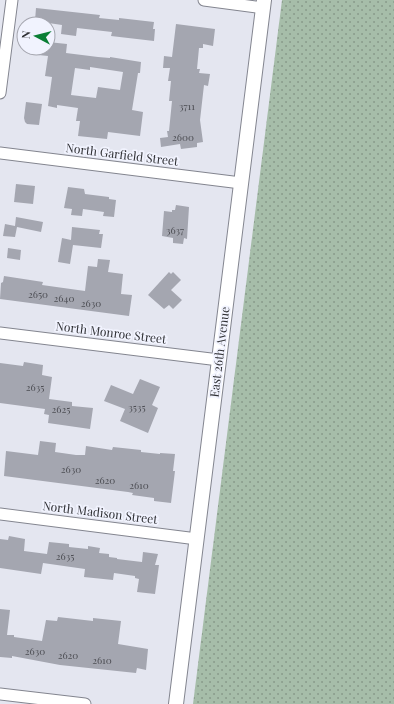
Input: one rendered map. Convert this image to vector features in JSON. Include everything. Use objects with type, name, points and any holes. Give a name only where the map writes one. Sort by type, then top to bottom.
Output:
[{"type":"street","points":[[0,93],[12,0]]},
{"type":"street","points":[[204,0],[264,4]]},
{"type":"street","name":"East 26th Avenue","points":[[176,704],[264,4]]},
{"type":"street","name":"North Garfield Street","points":[[0,153],[241,183]]},
{"type":"street","name":"North Monroe Street","points":[[0,333],[219,360]]},
{"type":"street","name":"North Madison Street","points":[[0,514],[197,539]]},
{"type":"street","points":[[0,694],[85,704]]},
{"type":"green space","points":[[282,0],[394,0],[394,704],[193,704]]},
{"type":"building","points":[[36,8],[100,15],[99,18],[119,20],[119,18],[154,22],[154,41],[111,36],[112,32],[77,28],[76,36],[61,34],[62,25],[56,24],[56,16],[35,16]]},
{"type":"building","points":[[176,24],[215,29],[213,46],[203,44],[203,48],[199,48],[197,69],[200,69],[199,73],[210,74],[208,86],[204,85],[200,120],[203,142],[197,143],[197,147],[181,149],[180,144],[161,147],[160,138],[168,137],[167,131],[169,131],[172,101],[169,101],[171,81],[168,81],[170,68],[163,68],[164,56],[172,57]]},
{"type":"building","points":[[56,43],[67,44],[66,53],[110,57],[141,62],[132,110],[143,112],[140,136],[108,132],[107,139],[78,136],[80,121],[76,121],[78,108],[57,105],[57,108],[48,106],[52,77],[45,76],[48,56],[56,56]],"holes":[[[90,67],[123,72],[120,90],[98,87],[96,98],[71,95],[75,68],[90,70]]]},
{"type":"building","points":[[26,102],[42,104],[39,125],[27,124],[25,122]]},
{"type":"building","points":[[16,184],[35,186],[33,204],[14,202]]},
{"type":"building","points":[[68,187],[84,189],[85,194],[109,197],[109,199],[116,200],[114,217],[103,216],[104,212],[83,209],[82,216],[71,215],[72,209],[64,208]]},
{"type":"building","points":[[176,205],[189,207],[187,239],[184,238],[183,244],[173,243],[173,238],[162,236],[164,211],[172,212],[172,210],[175,210]]},
{"type":"building","points":[[16,217],[43,222],[41,232],[17,227],[15,237],[3,236],[5,224],[15,226]]},
{"type":"building","points":[[72,227],[100,230],[99,234],[103,234],[101,248],[73,245],[70,264],[58,262],[62,238],[71,240]]},
{"type":"building","points":[[8,248],[21,250],[20,260],[7,258]]},
{"type":"building","points":[[98,259],[110,260],[108,272],[123,274],[121,294],[132,295],[129,316],[0,299],[1,283],[3,282],[4,276],[43,282],[42,285],[85,291],[88,266],[97,267]]},
{"type":"building","points":[[169,272],[171,274],[173,272],[181,280],[171,290],[182,300],[173,309],[169,305],[164,309],[148,295]]},
{"type":"building","points":[[24,362],[43,365],[42,375],[52,377],[49,399],[72,402],[72,406],[93,408],[90,429],[48,423],[49,415],[44,414],[45,409],[0,403],[0,363],[23,366]]},
{"type":"building","points":[[140,379],[160,387],[152,405],[158,408],[148,433],[120,421],[125,409],[104,401],[111,385],[133,394]]},
{"type":"building","points":[[40,441],[56,443],[55,452],[76,455],[85,455],[86,446],[112,450],[113,447],[141,450],[141,452],[175,454],[173,471],[175,471],[171,503],[154,501],[154,498],[132,495],[133,493],[128,492],[4,476],[6,451],[38,455]]},
{"type":"building","points":[[9,536],[25,539],[24,551],[47,554],[49,542],[69,544],[69,547],[88,549],[88,546],[100,548],[99,553],[109,554],[109,557],[142,562],[143,552],[158,554],[155,565],[159,565],[155,594],[137,592],[139,579],[135,578],[135,576],[114,573],[113,580],[84,577],[85,569],[43,563],[41,574],[0,568],[0,539],[8,540]]},
{"type":"building","points":[[0,609],[10,610],[7,635],[42,641],[46,620],[57,621],[58,617],[93,621],[93,618],[121,621],[118,644],[148,649],[146,670],[137,668],[136,673],[60,665],[12,656],[12,658],[0,657]]}]
